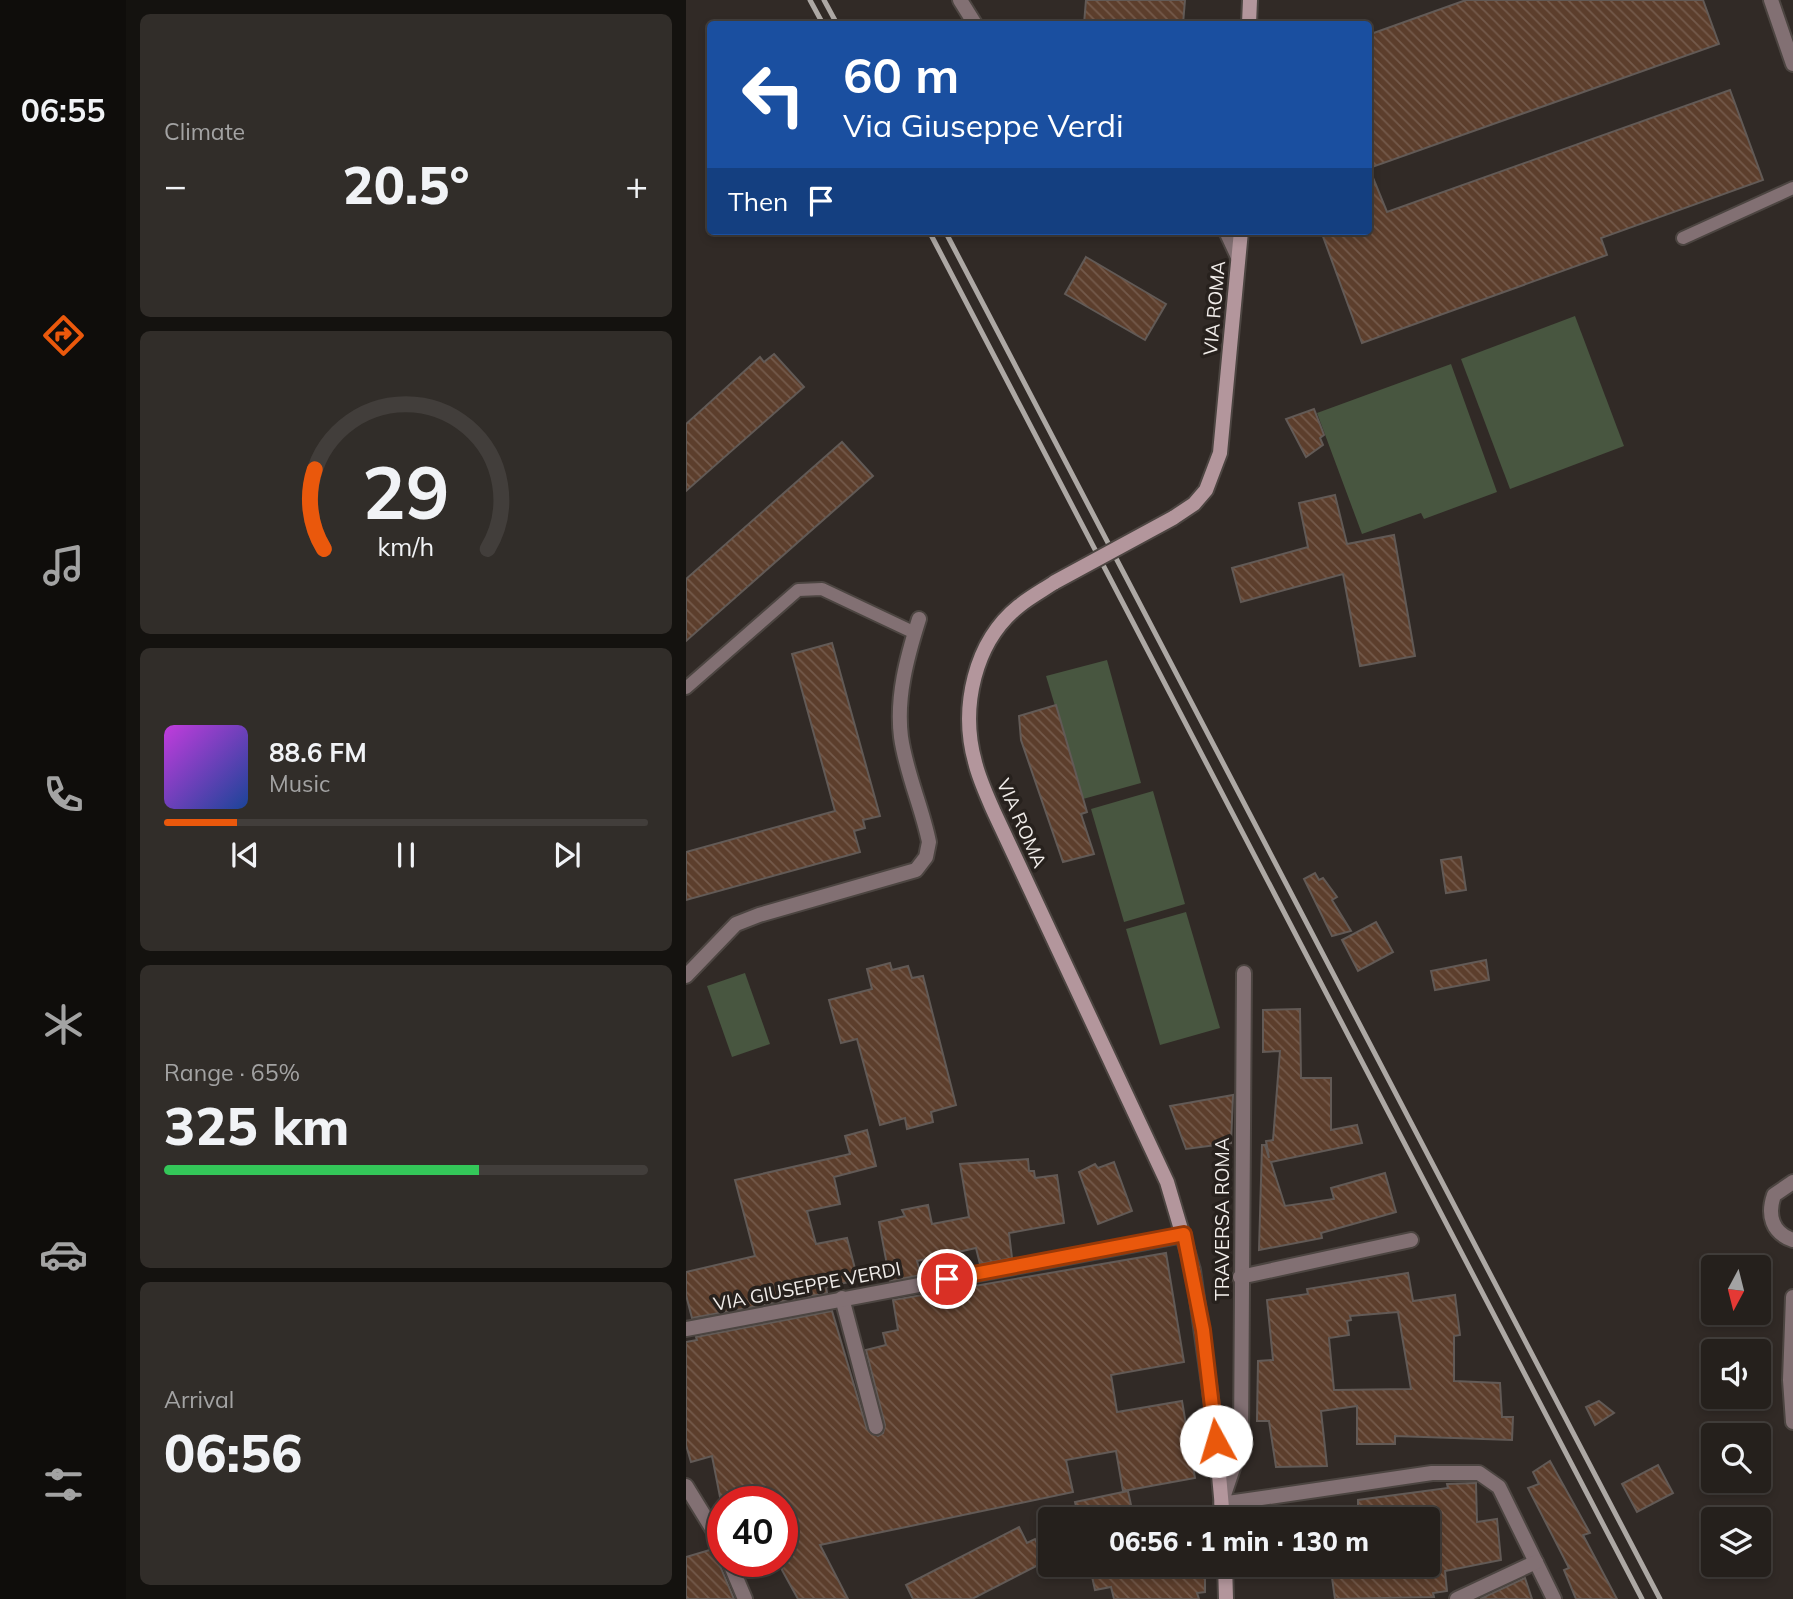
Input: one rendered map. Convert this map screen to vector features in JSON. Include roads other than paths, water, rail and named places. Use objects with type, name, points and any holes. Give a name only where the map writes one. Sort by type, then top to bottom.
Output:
[{"type":"street","points":[[960,0],[973,21]]},
{"type":"street","points":[[1249,21],[1250,0]]},
{"type":"street","points":[[1771,0],[1793,65]]},
{"type":"street","points":[[1228,235],[1238,257]]},
{"type":"street","name":"VIA ROMA","points":[[1222,1507],[1203,1330],[1184,1234],[1167,1182],[1145,1129],[994,813],[974,762],[968,719],[972,684],[985,647],[1017,607],[1055,582],[1173,518],[1194,503],[1206,490],[1220,453],[1241,235]]},
{"type":"street","points":[[686,976],[736,925],[759,915],[891,879],[916,870],[926,858],[928,834],[901,739],[899,712],[917,626]]},
{"type":"street","name":"TRAVERSA ROMA","points":[[1223,1507],[1241,1444],[1244,973]]},
{"type":"street","points":[[1793,1182],[1774,1195],[1770,1214],[1778,1232],[1793,1240]]},
{"type":"street","name":"VIA GIUSEPPE VERDI","points":[[686,1329],[1184,1234]]},
{"type":"street","points":[[1240,1277],[1411,1240]]},
{"type":"street","points":[[1793,1297],[1790,1380],[1793,1422]]},
{"type":"street","points":[[842,1298],[876,1427]]},
{"type":"street","points":[[1244,1507],[1432,1473],[1479,1473],[1499,1488],[1554,1599]]},
{"type":"street","points":[[686,1486],[690,1505],[707,1522]]},
{"type":"street","points":[[1457,1599],[1536,1562]]},
{"type":"street","points":[[736,1577],[745,1599]]},
{"type":"street","points":[[1225,1577],[1226,1599]]},
{"type":"lane","points":[[1683,238],[1793,188]]},
{"type":"lane","points":[[686,688],[798,590],[810,587],[822,589],[917,626]]},
{"type":"railway","points":[[810,0],[821,21]]},
{"type":"railway","points":[[824,0],[835,21]]},
{"type":"railway","points":[[931,235],[1642,1599]]},
{"type":"railway","points":[[947,235],[1660,1599]]}]
